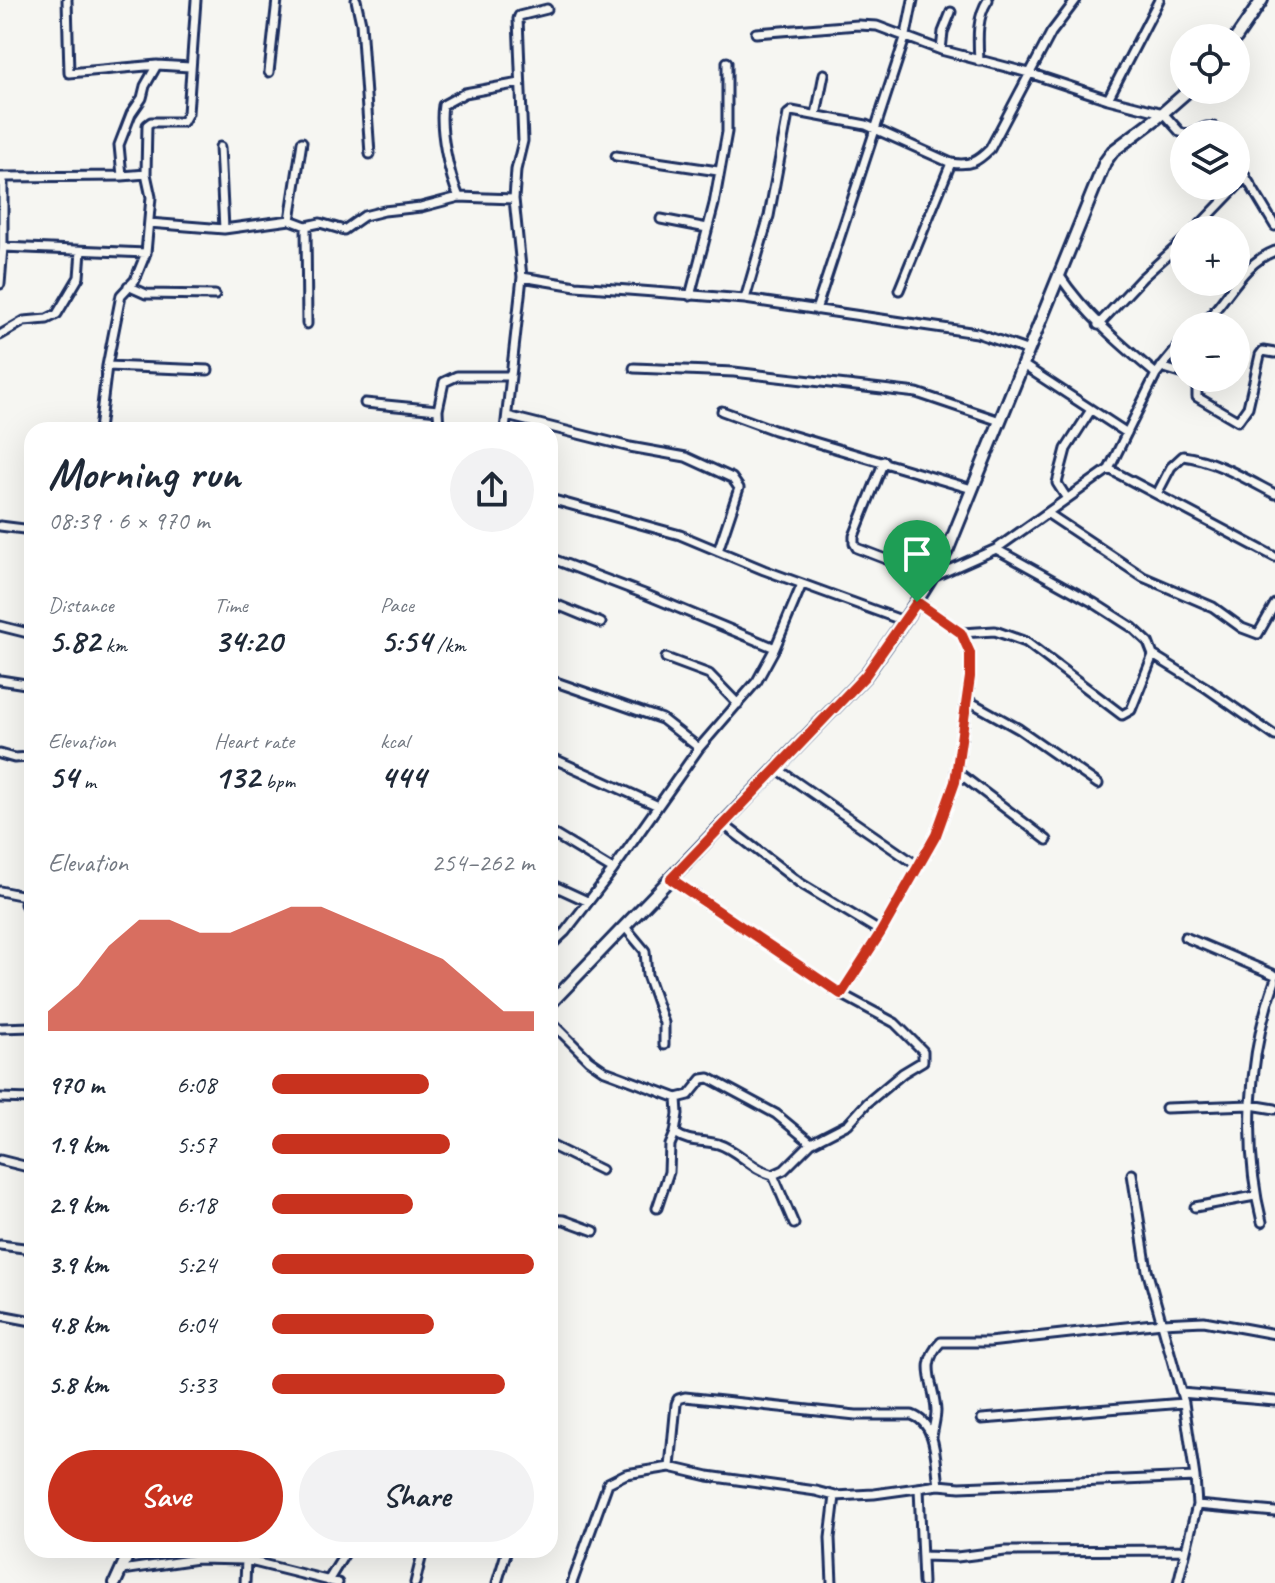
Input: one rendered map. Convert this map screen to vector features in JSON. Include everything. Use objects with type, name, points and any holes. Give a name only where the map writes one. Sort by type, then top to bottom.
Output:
[{"type":"street","points":[[67,0],[69,73],[157,65],[190,67]]},
{"type":"street","points":[[100,422],[121,295],[135,280],[146,253],[151,197],[146,174],[147,125],[151,122],[183,122],[188,113],[196,0]]},
{"type":"street","points":[[269,72],[277,0]]},
{"type":"street","points":[[356,0],[361,23],[370,154]]},
{"type":"street","points":[[816,310],[906,35],[913,0]]},
{"type":"street","points":[[979,61],[978,32],[983,7],[988,0]]},
{"type":"street","points":[[745,299],[769,216],[788,114],[792,111],[853,121],[951,163],[965,165],[977,162],[990,149],[1051,33],[1076,0]]},
{"type":"street","points":[[1108,99],[1159,0]]},
{"type":"street","points":[[1246,24],[1262,0]]},
{"type":"street","points":[[506,422],[522,277],[514,199],[516,170],[523,141],[519,16],[547,9]]},
{"type":"street","points":[[941,50],[943,32],[951,12]]},
{"type":"street","points":[[756,33],[877,26],[941,50],[1163,113],[1170,121]]},
{"type":"street","points":[[690,296],[714,204],[727,132],[727,62]]},
{"type":"street","points":[[122,176],[119,145],[131,114],[157,65]]},
{"type":"street","points":[[816,115],[824,74]]},
{"type":"street","points":[[459,197],[452,180],[441,118],[443,105],[465,93],[520,83]]},
{"type":"street","points":[[558,996],[865,676],[904,621],[948,549],[1105,162],[1113,151],[1173,104]]},
{"type":"street","points":[[290,220],[302,142]]},
{"type":"street","points":[[220,147],[224,229]]},
{"type":"street","points":[[616,156],[718,171]]},
{"type":"street","points":[[899,290],[951,163]]},
{"type":"street","points":[[0,284],[2,177],[146,174]]},
{"type":"street","points":[[1250,184],[1275,226]]},
{"type":"street","points":[[149,223],[224,229],[290,220],[306,226],[320,223],[344,230],[374,213],[421,207],[459,197],[514,199]]},
{"type":"street","points":[[1208,216],[1224,200]]},
{"type":"street","points":[[661,219],[707,228]]},
{"type":"street","points":[[306,226],[307,324]]},
{"type":"street","points":[[3,247],[146,253]]},
{"type":"street","points":[[0,335],[24,321],[47,319],[57,314],[79,277],[81,251]]},
{"type":"street","points":[[1215,312],[1249,265],[1275,251]]},
{"type":"street","points":[[1098,325],[1170,253]]},
{"type":"street","points":[[1059,275],[1098,325],[1158,371],[1170,372]]},
{"type":"street","points":[[522,277],[576,286],[745,299],[977,333],[1029,351]]},
{"type":"street","points":[[128,286],[146,294],[215,295]]},
{"type":"street","points":[[1197,392],[1197,397],[1238,421],[1248,407],[1260,355],[1263,351],[1275,353]]},
{"type":"street","points":[[884,461],[854,536],[854,543],[857,548],[933,577],[996,549],[1109,469],[1158,371],[1170,357]]},
{"type":"street","points":[[1023,365],[1127,433]]},
{"type":"street","points":[[107,366],[208,370]]},
{"type":"street","points":[[634,368],[734,372],[917,393],[1000,421]]},
{"type":"street","points":[[439,422],[444,382],[457,376],[511,376]]},
{"type":"street","points":[[365,403],[438,410]]},
{"type":"street","points":[[1066,497],[1057,483],[1066,449],[1091,410]]},
{"type":"street","points":[[722,411],[774,430],[972,489]]},
{"type":"street","points":[[507,416],[531,422]]},
{"type":"street","points":[[558,429],[686,457],[732,478],[739,488],[718,551]]},
{"type":"street","points":[[1157,494],[1171,467],[1183,456],[1217,467],[1275,494]]},
{"type":"street","points":[[1109,469],[1275,557]]},
{"type":"street","points":[[558,501],[680,535],[904,621]]},
{"type":"street","points":[[1047,513],[1143,577],[1213,607],[1242,628],[1258,634],[1275,604]]},
{"type":"street","points":[[0,526],[24,529]]},
{"type":"street","points":[[996,549],[1133,628],[1148,642],[1153,655],[1275,736]]},
{"type":"street","points":[[558,561],[775,648]]},
{"type":"street","points":[[558,939],[613,870],[699,748],[757,681],[775,648],[802,584]]},
{"type":"street","points":[[841,994],[881,932],[936,835],[948,807],[956,771],[971,662],[961,633],[917,602]]},
{"type":"street","points":[[558,605],[601,623]]},
{"type":"street","points":[[0,626],[24,632]]},
{"type":"street","points":[[961,633],[995,631],[1026,642],[1122,715],[1131,710],[1153,655]]},
{"type":"street","points":[[666,658],[709,674],[738,704]]},
{"type":"street","points":[[0,680],[24,684]]},
{"type":"street","points":[[558,683],[662,719],[699,748]]},
{"type":"street","points":[[967,700],[1019,729],[1098,784]]},
{"type":"street","points":[[0,757],[24,757]]},
{"type":"street","points":[[558,761],[656,805]]},
{"type":"street","points":[[776,768],[918,866]]},
{"type":"street","points":[[956,771],[1047,840]]},
{"type":"street","points":[[723,824],[800,883],[881,932]]},
{"type":"street","points":[[558,837],[613,870]]},
{"type":"street","points":[[671,879],[841,994],[895,1023],[924,1055],[923,1061],[867,1103],[848,1124],[811,1143],[784,1170],[773,1175],[762,1172],[719,1145],[685,1140],[675,1133]]},
{"type":"street","points":[[558,888],[587,901]]},
{"type":"street","points":[[0,891],[24,896]]},
{"type":"street","points":[[625,927],[645,951],[647,975],[664,1023],[664,1045]]},
{"type":"street","points":[[1185,937],[1275,975]]},
{"type":"street","points":[[1262,1222],[1250,1163],[1251,1105],[1263,1021],[1275,981]]},
{"type":"street","points":[[0,1028],[24,1027]]},
{"type":"street","points":[[558,1029],[589,1060],[605,1071],[677,1098],[689,1095],[702,1079],[709,1078],[765,1107],[811,1143]]},
{"type":"street","points":[[0,1098],[24,1099]]},
{"type":"street","points":[[657,1208],[669,1172],[670,1145],[678,1114],[677,1098]]},
{"type":"street","points":[[1166,1108],[1251,1105],[1275,1109]]},
{"type":"street","points":[[558,1149],[601,1170]]},
{"type":"street","points":[[0,1160],[24,1166]]},
{"type":"street","points":[[1132,1174],[1147,1270],[1184,1403],[1195,1477],[1197,1505],[1178,1583]]},
{"type":"street","points":[[773,1175],[794,1224]]},
{"type":"street","points":[[1195,1207],[1255,1196]]},
{"type":"street","points":[[558,1220],[594,1231]]},
{"type":"street","points":[[0,1245],[24,1248]]},
{"type":"street","points":[[0,1315],[24,1320]]},
{"type":"street","points":[[932,1437],[936,1412],[929,1372],[932,1352],[941,1342],[989,1342],[1204,1321],[1275,1334]]},
{"type":"street","points":[[1181,1393],[1275,1401]]},
{"type":"street","points":[[670,1467],[676,1404],[678,1399],[685,1397],[856,1415],[912,1415],[925,1422],[932,1437],[939,1485]]},
{"type":"street","points":[[982,1419],[1184,1403]]},
{"type":"street","points":[[572,1583],[608,1483],[626,1474],[670,1467],[835,1496],[939,1485],[960,1487],[1195,1477]]},
{"type":"street","points":[[919,1488],[923,1583]]},
{"type":"street","points":[[832,1583],[830,1538],[835,1496]]},
{"type":"street","points":[[1197,1505],[1275,1512]]},
{"type":"street","points":[[922,1556],[957,1557],[1005,1551],[1184,1550]]},
{"type":"street","points":[[115,1583],[127,1558]]},
{"type":"street","points":[[328,1581],[342,1558]]},
{"type":"street","points":[[415,1583],[421,1558]]},
{"type":"street","points":[[497,1583],[505,1558]]},
{"type":"street","points":[[122,1570],[197,1559],[246,1560],[338,1583]]},
{"type":"street","points":[[245,1583],[246,1560]]},
{"type":"route","points":[[917,602],[961,633],[970,653],[970,677],[955,782],[936,835],[881,932],[841,994],[671,879],[865,676],[917,602]]}]
